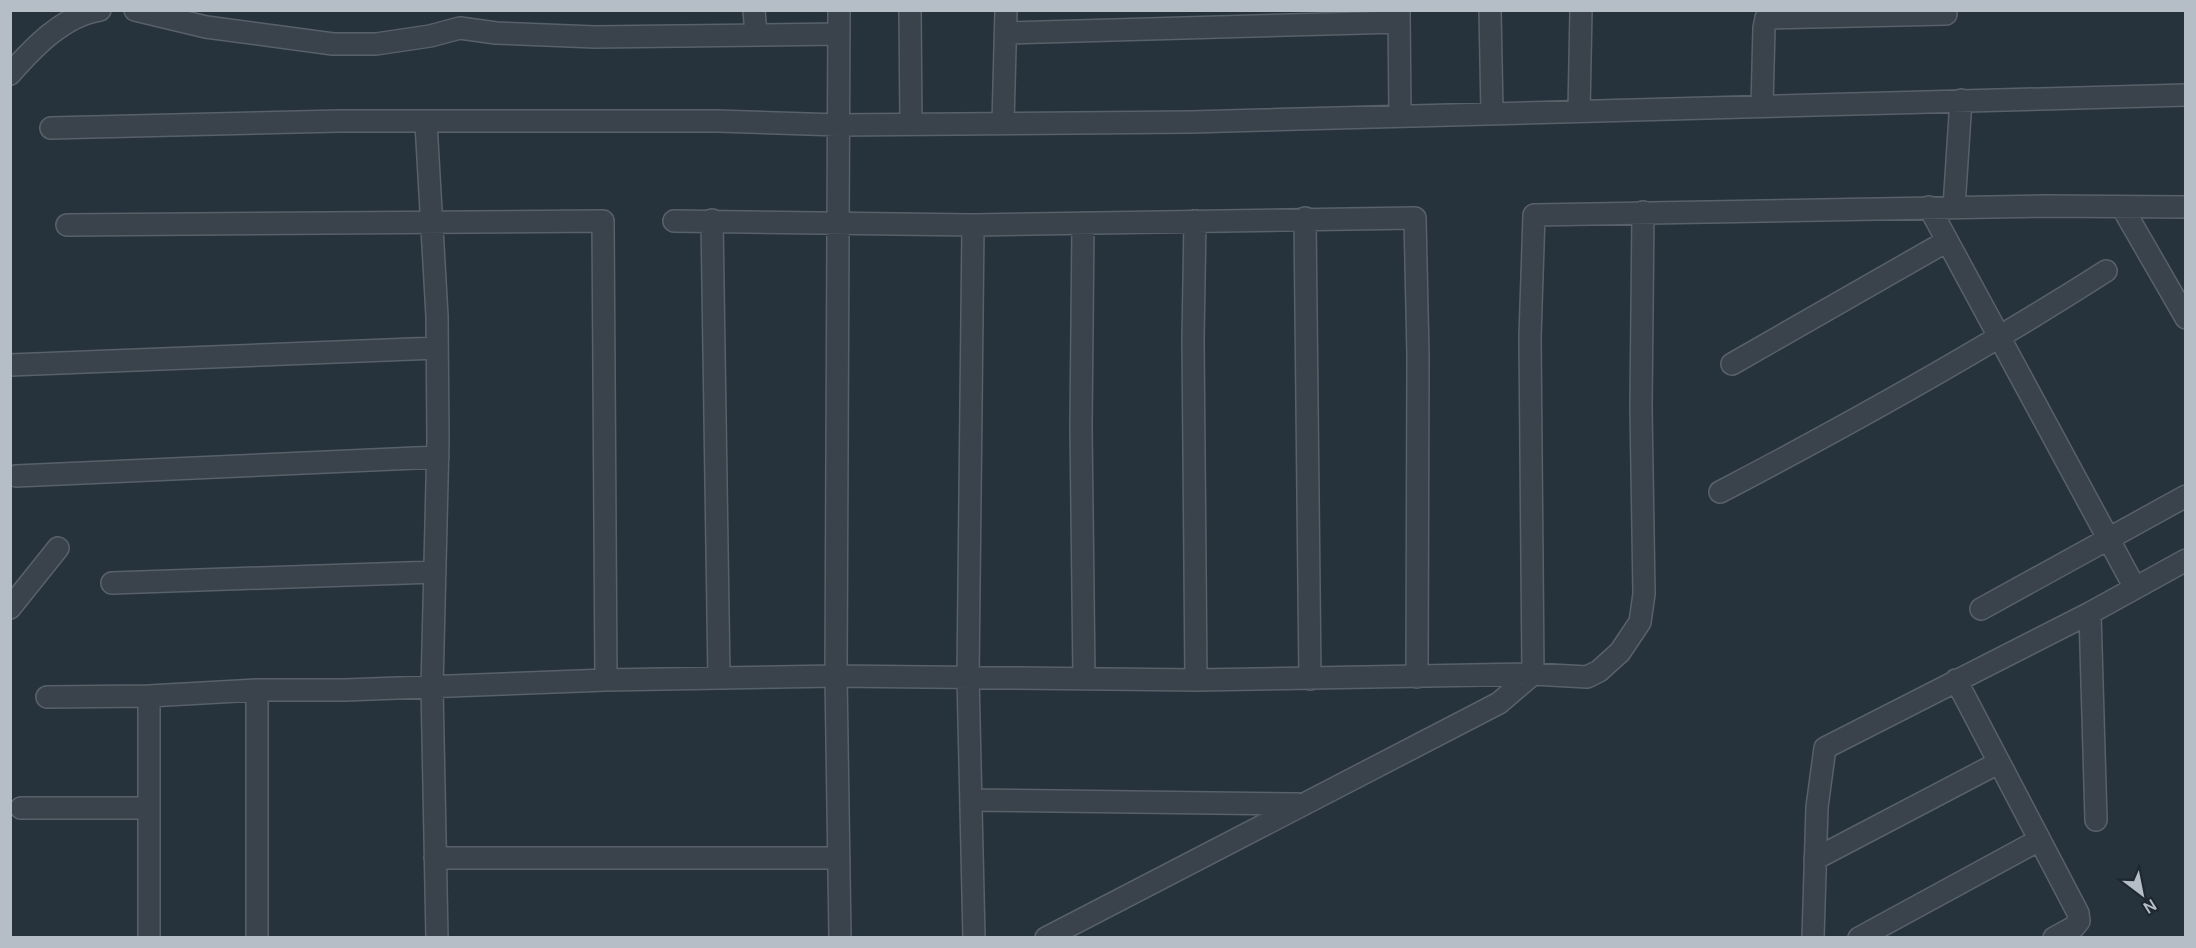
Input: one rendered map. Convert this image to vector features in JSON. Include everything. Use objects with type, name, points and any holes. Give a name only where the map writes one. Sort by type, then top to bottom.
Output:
[{"type":"street","points":[[10,74],[23,59],[69,20],[100,10]]},
{"type":"street","points":[[135,10],[206,27],[333,44],[376,44],[430,36],[460,28],[496,33],[595,37],[839,34]]},
{"type":"street","points":[[754,10],[756,35]]},
{"type":"street","points":[[839,10],[836,676],[840,938]]},
{"type":"street","points":[[910,10],[911,124]]},
{"type":"street","points":[[1003,123],[1006,10]]},
{"type":"street","points":[[1490,10],[1492,113]]},
{"type":"street","points":[[1579,111],[1581,10]]},
{"type":"street","points":[[1762,106],[1769,14],[1946,15]]},
{"type":"street","points":[[1006,33],[1399,16],[1400,116]]},
{"type":"street","points":[[51,128],[340,121],[426,123],[717,121],[839,125],[1191,122],[2186,95]]},
{"type":"street","points":[[1954,207],[1961,100]]},
{"type":"street","points":[[426,123],[437,348],[438,457],[432,687],[437,938]]},
{"type":"street","points":[[1929,207],[2135,588]]},
{"type":"street","points":[[1533,674],[1530,337],[1534,215],[1929,207],[2186,207]]},
{"type":"street","points":[[2122,207],[2186,318]]},
{"type":"street","points":[[47,696],[149,696],[256,690],[836,676],[1196,680],[1533,674],[1587,677],[1599,671],[1620,652],[1640,622],[1644,594],[1641,407],[1643,212]]},
{"type":"street","points":[[1305,218],[1310,679]]},
{"type":"street","points":[[674,221],[973,225],[1415,218],[1418,355],[1417,677]]},
{"type":"street","points":[[712,220],[719,678]]},
{"type":"street","points":[[68,225],[603,221],[606,680]]},
{"type":"street","points":[[1195,221],[1193,339],[1196,680]]},
{"type":"street","points":[[1083,223],[1081,439],[1084,678]]},
{"type":"street","points":[[973,225],[968,677],[974,938]]},
{"type":"street","points":[[1732,364],[1947,241]]},
{"type":"street","points":[[1719,492],[1867,415],[2000,339],[2106,271]]},
{"type":"street","points":[[10,365],[437,348]]},
{"type":"street","points":[[15,476],[438,457]]},
{"type":"street","points":[[1981,609],[2186,496]]},
{"type":"street","points":[[10,608],[58,548]]},
{"type":"street","points":[[1813,938],[1817,807],[1825,748],[2090,613],[2186,560]]},
{"type":"street","points":[[112,583],[435,572]]},
{"type":"street","points":[[2090,613],[2096,820]]},
{"type":"street","points":[[1046,938],[1499,703],[1533,674]]},
{"type":"street","points":[[1956,680],[2078,913],[2079,921],[2074,927],[2054,938]]},
{"type":"street","points":[[256,690],[257,938]]},
{"type":"street","points":[[149,696],[149,938]]},
{"type":"street","points":[[1815,860],[1998,763]]},
{"type":"street","points":[[971,800],[1301,804]]},
{"type":"street","points":[[21,808],[148,808]]},
{"type":"street","points":[[1859,938],[2039,840]]},
{"type":"street","points":[[435,858],[839,858]]}]
